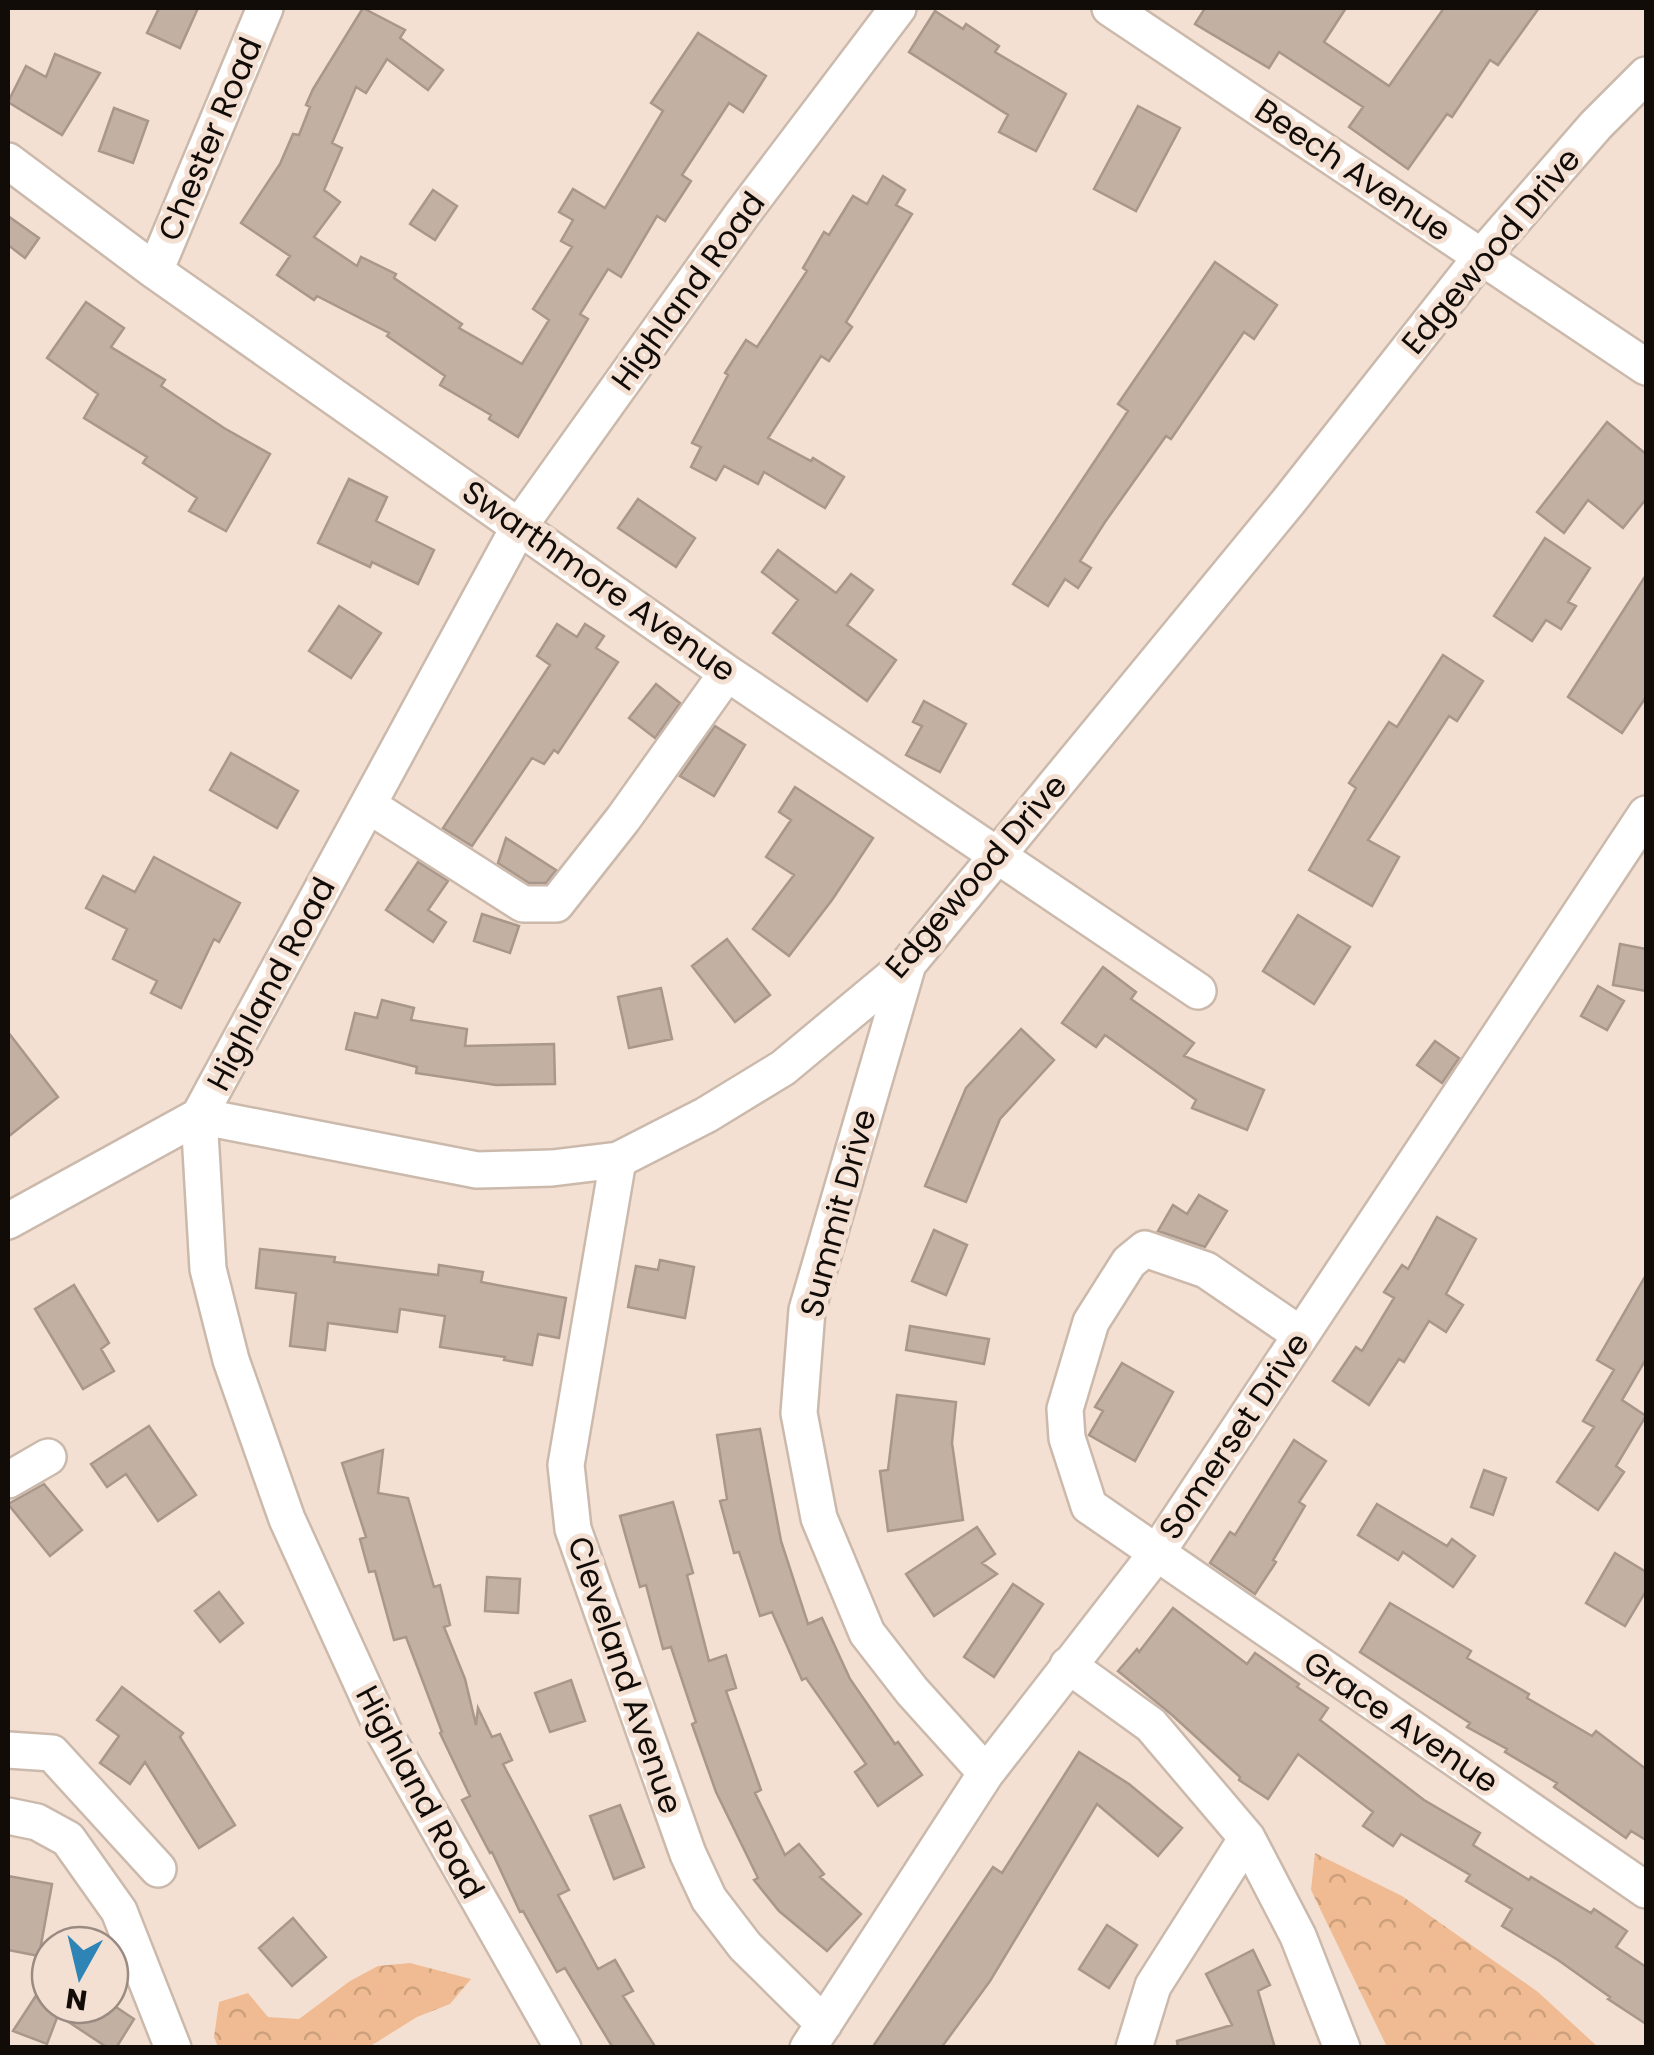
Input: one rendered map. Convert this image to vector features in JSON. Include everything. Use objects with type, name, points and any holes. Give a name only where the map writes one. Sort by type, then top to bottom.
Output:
[{"type":"street","name":"Chester Road","points":[[155,271],[266,8]]},
{"type":"street","name":"Highland Road","points":[[564,2048],[384,1732],[287,1519],[231,1360],[208,1269],[199,1116],[520,525],[742,214],[898,8]]},
{"type":"street","name":"Beech Avenue","points":[[1117,9],[1646,367]]},
{"type":"street","name":"Edgewood Drive","points":[[199,1116],[477,1170],[552,1168],[618,1160],[706,1115],[783,1068],[908,964],[1288,502],[1482,256],[1646,75]]},
{"type":"street","name":"Swarthmore Avenue","points":[[8,161],[155,271],[728,672],[1198,990]]},
{"type":"street","points":[[368,805],[523,904],[556,904],[623,819],[728,672]]},
{"type":"street","name":"Somerset Drive","points":[[816,2036],[986,1772],[1156,1554],[1646,814]]},
{"type":"street","name":"Summit Drive","points":[[908,964],[807,1310],[800,1412],[819,1518],[867,1633],[912,1691],[986,1772]]},
{"type":"street","points":[[8,1222],[199,1116]]},
{"type":"street","name":"Cleveland Avenue","points":[[618,1160],[566,1464],[573,1529],[688,1854],[709,1899],[816,2036]]},
{"type":"street","name":"Grace Avenue","points":[[1301,1335],[1206,1270],[1145,1250],[1129,1262],[1092,1322],[1064,1409],[1067,1438],[1089,1506],[1646,1890]]},
{"type":"street","points":[[8,1480],[48,1457]]},
{"type":"street","points":[[1068,1664],[1151,1725],[1247,1838],[1298,1936],[1342,2048]]},
{"type":"street","points":[[8,1750],[52,1752],[158,1869]]},
{"type":"street","points":[[8,1816],[37,1822],[68,1839],[119,1910],[173,2048]]},
{"type":"street","points":[[1134,2048],[1152,1986],[1247,1838]]},
{"type":"green space","points":[[1315,1853],[1402,1896],[1538,1992],[1598,2047],[1387,2047],[1311,1890]]},
{"type":"green space","points":[[410,1963],[471,1979],[450,2004],[417,2017],[369,2047],[218,2047],[214,2037],[219,2002],[248,1993],[268,2017],[299,2019],[350,1981],[378,1966]]},
{"type":"building","points":[[159,8],[198,8],[180,48],[147,33]]},
{"type":"building","points":[[363,8],[405,30],[400,38],[443,70],[428,90],[387,59],[366,93],[356,87],[332,143],[342,148],[324,190],[340,202],[314,237],[357,266],[361,257],[396,274],[394,278],[462,324],[459,328],[522,364],[549,320],[533,309],[572,247],[561,241],[573,220],[559,212],[573,189],[605,208],[663,111],[651,103],[698,33],[766,76],[743,112],[729,103],[682,175],[691,181],[665,221],[657,216],[621,277],[608,269],[580,314],[588,319],[518,437],[489,419],[491,415],[440,385],[445,376],[387,336],[389,333],[317,296],[314,300],[277,275],[290,256],[241,223],[280,164],[293,134],[299,135],[313,89]]},
{"type":"building","points":[[1205,8],[1346,8],[1324,42],[1389,86],[1444,8],[1539,8],[1498,65],[1490,60],[1452,117],[1447,114],[1408,169],[1349,127],[1363,107],[1279,52],[1269,68],[1195,24]]},
{"type":"building","points":[[935,11],[963,29],[966,24],[999,46],[995,52],[1066,94],[1036,151],[999,132],[1008,115],[909,52]]},
{"type":"building","points":[[55,54],[100,73],[62,135],[8,102],[26,66],[46,77]]},
{"type":"building","points":[[1138,106],[1180,128],[1136,211],[1094,189]]},
{"type":"building","points":[[114,108],[148,121],[133,163],[99,151]]},
{"type":"building","points":[[883,176],[905,190],[896,205],[912,214],[846,322],[852,327],[829,361],[821,356],[768,438],[844,477],[825,508],[764,472],[758,484],[724,466],[716,480],[691,467],[701,447],[692,443],[728,375],[725,373],[746,340],[757,347],[807,271],[803,268],[824,232],[829,235],[853,196],[867,204]]},
{"type":"building","points":[[433,190],[457,206],[435,240],[410,224]]},
{"type":"building","points":[[8,216],[39,238],[25,258],[8,245]]},
{"type":"building","points":[[1215,262],[1277,305],[1254,339],[1244,332],[1171,439],[1166,436],[1105,522],[1080,561],[1091,568],[1078,588],[1065,579],[1048,606],[1013,584],[1128,411],[1118,404]]},
{"type":"building","points":[[86,302],[124,328],[111,347],[165,380],[161,386],[270,454],[226,531],[189,511],[197,498],[143,463],[147,457],[84,418],[98,394],[47,358]]},
{"type":"building","points":[[1607,422],[1646,454],[1646,499],[1623,528],[1588,500],[1564,533],[1537,512]]},
{"type":"building","points":[[349,479],[387,497],[376,521],[434,550],[418,584],[318,543]]},
{"type":"building","points":[[638,499],[695,538],[676,567],[618,528]]},
{"type":"building","points":[[1545,538],[1590,568],[1568,602],[1576,606],[1561,629],[1546,620],[1532,641],[1494,616]]},
{"type":"building","points":[[778,550],[836,593],[851,574],[873,590],[847,625],[896,660],[867,701],[773,633],[798,600],[762,572]]},
{"type":"building","points":[[1646,575],[1646,697],[1622,733],[1568,697]]},
{"type":"building","points":[[339,606],[381,633],[351,678],[309,651]]},
{"type":"building","points":[[557,624],[577,637],[585,624],[604,636],[596,648],[618,662],[558,753],[554,750],[544,764],[532,758],[472,846],[443,828],[550,665],[537,656]]},
{"type":"building","points":[[1443,655],[1483,681],[1457,721],[1449,716],[1368,840],[1399,857],[1372,906],[1309,870],[1356,788],[1349,783],[1389,722],[1397,727]]},
{"type":"building","points":[[656,684],[680,703],[655,738],[629,718]]},
{"type":"building","points":[[924,701],[966,724],[940,772],[906,755],[922,726],[913,722]]},
{"type":"building","points":[[715,726],[745,745],[714,796],[680,776]]},
{"type":"building","points":[[231,753],[298,791],[277,828],[210,790]]},
{"type":"building","points":[[795,787],[873,838],[789,956],[753,929],[794,875],[766,857],[791,820],[779,812]]},
{"type":"building","points":[[506,838],[556,870],[546,883],[529,883],[498,863]]},
{"type":"building","points":[[154,857],[240,903],[219,942],[214,939],[181,1008],[151,993],[157,981],[113,959],[127,929],[86,908],[103,876],[135,892]]},
{"type":"building","points":[[418,862],[448,881],[428,910],[446,922],[433,942],[386,910]]},
{"type":"building","points":[[482,914],[519,926],[510,953],[474,941]]},
{"type":"building","points":[[1298,915],[1350,947],[1314,1004],[1263,971]]},
{"type":"building","points":[[727,939],[770,995],[735,1022],[692,966]]},
{"type":"building","points":[[1620,944],[1646,949],[1646,991],[1613,985]]},
{"type":"building","points":[[1103,967],[1136,992],[1131,999],[1194,1043],[1184,1056],[1264,1090],[1247,1130],[1192,1108],[1196,1100],[1105,1035],[1096,1047],[1062,1023]]},
{"type":"building","points":[[1598,986],[1624,1001],[1607,1030],[1581,1016]]},
{"type":"building","points":[[661,988],[672,1039],[629,1048],[618,997]]},
{"type":"building","points":[[382,1000],[414,1008],[411,1020],[467,1029],[465,1046],[554,1044],[555,1084],[496,1085],[416,1073],[417,1067],[346,1049],[355,1013],[377,1018]]},
{"type":"building","points":[[1021,1029],[1054,1060],[1000,1119],[966,1202],[925,1186],[966,1088]]},
{"type":"building","points":[[8,1032],[58,1097],[8,1137]]},
{"type":"building","points":[[1435,1041],[1459,1058],[1442,1083],[1417,1065]]},
{"type":"building","points":[[1199,1195],[1227,1211],[1205,1247],[1158,1231],[1173,1205],[1187,1214]]},
{"type":"building","points":[[1437,1217],[1476,1239],[1446,1294],[1463,1305],[1446,1332],[1429,1321],[1404,1362],[1399,1359],[1369,1405],[1333,1381],[1356,1347],[1362,1351],[1394,1298],[1384,1292],[1402,1265],[1408,1269]]},
{"type":"building","points":[[934,1230],[967,1245],[946,1295],[912,1281]]},
{"type":"building","points":[[260,1249],[438,1275],[439,1265],[483,1272],[481,1282],[566,1298],[559,1338],[538,1334],[532,1365],[504,1360],[505,1357],[440,1347],[445,1316],[400,1309],[397,1332],[328,1323],[325,1350],[290,1346],[296,1293],[256,1288]]},
{"type":"building","points":[[660,1260],[694,1267],[685,1318],[628,1307],[636,1266],[658,1270]]},
{"type":"building","points":[[1646,1275],[1646,1359],[1622,1400],[1646,1416],[1616,1466],[1624,1472],[1598,1510],[1557,1482],[1594,1427],[1583,1421],[1614,1370],[1597,1360]]},
{"type":"building","points":[[74,1285],[109,1343],[101,1349],[114,1371],[83,1389],[35,1309]]},
{"type":"building","points":[[910,1326],[989,1339],[984,1364],[906,1350]]},
{"type":"building","points":[[1122,1363],[1173,1392],[1135,1461],[1089,1435],[1103,1411],[1095,1407]]},
{"type":"building","points":[[897,1395],[956,1402],[952,1443],[963,1520],[888,1531],[880,1471],[888,1470]]},
{"type":"building","points":[[149,1426],[196,1495],[158,1521],[126,1474],[107,1487],[91,1464]]},
{"type":"building","points":[[760,1429],[781,1541],[808,1624],[822,1618],[850,1679],[922,1775],[878,1806],[855,1772],[866,1764],[806,1678],[802,1680],[772,1612],[760,1616],[739,1552],[734,1553],[720,1501],[727,1499],[717,1435]]},
{"type":"building","points":[[1294,1440],[1326,1461],[1299,1502],[1305,1506],[1255,1594],[1210,1563],[1230,1532],[1235,1535]]},
{"type":"building","points":[[383,1450],[378,1493],[408,1498],[434,1587],[440,1585],[450,1625],[444,1627],[465,1679],[476,1725],[478,1708],[492,1737],[500,1734],[512,1760],[503,1764],[569,1890],[558,1895],[598,1969],[615,1960],[633,1991],[623,1996],[656,2048],[613,2048],[565,1968],[557,1972],[523,1911],[520,1912],[462,1800],[470,1796],[440,1733],[406,1637],[394,1640],[375,1571],[369,1572],[360,1539],[366,1537],[342,1463]]},
{"type":"building","points":[[1484,1470],[1506,1478],[1493,1515],[1471,1507]]},
{"type":"building","points":[[44,1484],[82,1530],[50,1556],[8,1504]]},
{"type":"building","points":[[673,1502],[693,1573],[687,1575],[709,1661],[726,1655],[736,1688],[726,1691],[761,1790],[755,1793],[785,1855],[799,1844],[824,1874],[820,1877],[861,1914],[827,1951],[779,1911],[754,1880],[758,1878],[716,1792],[671,1647],[663,1649],[646,1585],[640,1587],[620,1516]]},
{"type":"building","points":[[1377,1504],[1447,1546],[1452,1539],[1475,1556],[1453,1587],[1403,1552],[1398,1560],[1358,1535]]},
{"type":"building","points":[[977,1527],[995,1554],[982,1563],[997,1574],[934,1616],[906,1574]]},
{"type":"building","points":[[1615,1553],[1646,1572],[1646,1591],[1625,1626],[1586,1603]]},
{"type":"building","points":[[487,1577],[520,1579],[518,1613],[485,1611]]},
{"type":"building","points":[[1013,1584],[1043,1604],[994,1677],[964,1657]]},
{"type":"building","points":[[219,1592],[243,1623],[220,1642],[195,1611]]},
{"type":"building","points":[[1390,1603],[1471,1651],[1467,1658],[1529,1694],[1527,1698],[1592,1736],[1596,1731],[1646,1769],[1646,1840],[1631,1831],[1626,1838],[1554,1787],[1557,1783],[1467,1727],[1470,1723],[1360,1652]]},
{"type":"building","points":[[1173,1608],[1247,1664],[1255,1653],[1299,1684],[1297,1687],[1328,1708],[1320,1720],[1424,1800],[1480,1833],[1473,1845],[1529,1880],[1531,1877],[1591,1913],[1594,1909],[1627,1931],[1616,1947],[1646,1967],[1646,2024],[1558,1960],[1502,1926],[1512,1909],[1466,1881],[1470,1875],[1401,1834],[1393,1846],[1363,1826],[1373,1812],[1298,1754],[1268,1799],[1239,1780],[1171,1714],[1118,1671],[1137,1649],[1139,1652]]},
{"type":"building","points":[[571,1680],[585,1721],[550,1732],[535,1693]]},
{"type":"building","points":[[122,1687],[183,1733],[180,1737],[235,1825],[199,1848],[145,1762],[130,1784],[100,1763],[119,1736],[97,1720]]},
{"type":"building","points":[[1079,1752],[1129,1784],[1182,1828],[1158,1856],[1097,1804],[990,1981],[941,2048],[872,2048],[993,1867],[1002,1873]]},
{"type":"building","points":[[620,1805],[644,1867],[614,1879],[590,1816]]},
{"type":"building","points":[[8,1876],[52,1884],[45,1925],[30,1925],[30,1954],[8,1950]]},
{"type":"building","points":[[293,1918],[326,1957],[292,1986],[259,1948]]},
{"type":"building","points":[[1107,1925],[1137,1945],[1109,1988],[1079,1969]]},
{"type":"building","points":[[1253,1950],[1270,1985],[1258,1991],[1275,2048],[1178,2048],[1177,2041],[1232,2025],[1206,1974]]},
{"type":"building","points":[[30,2005],[30,2025],[54,2025],[47,2044],[13,2031]]},
{"type":"building","points":[[130,2016],[134,2019],[116,2048],[108,2048],[73,2025],[130,2025]]}]
